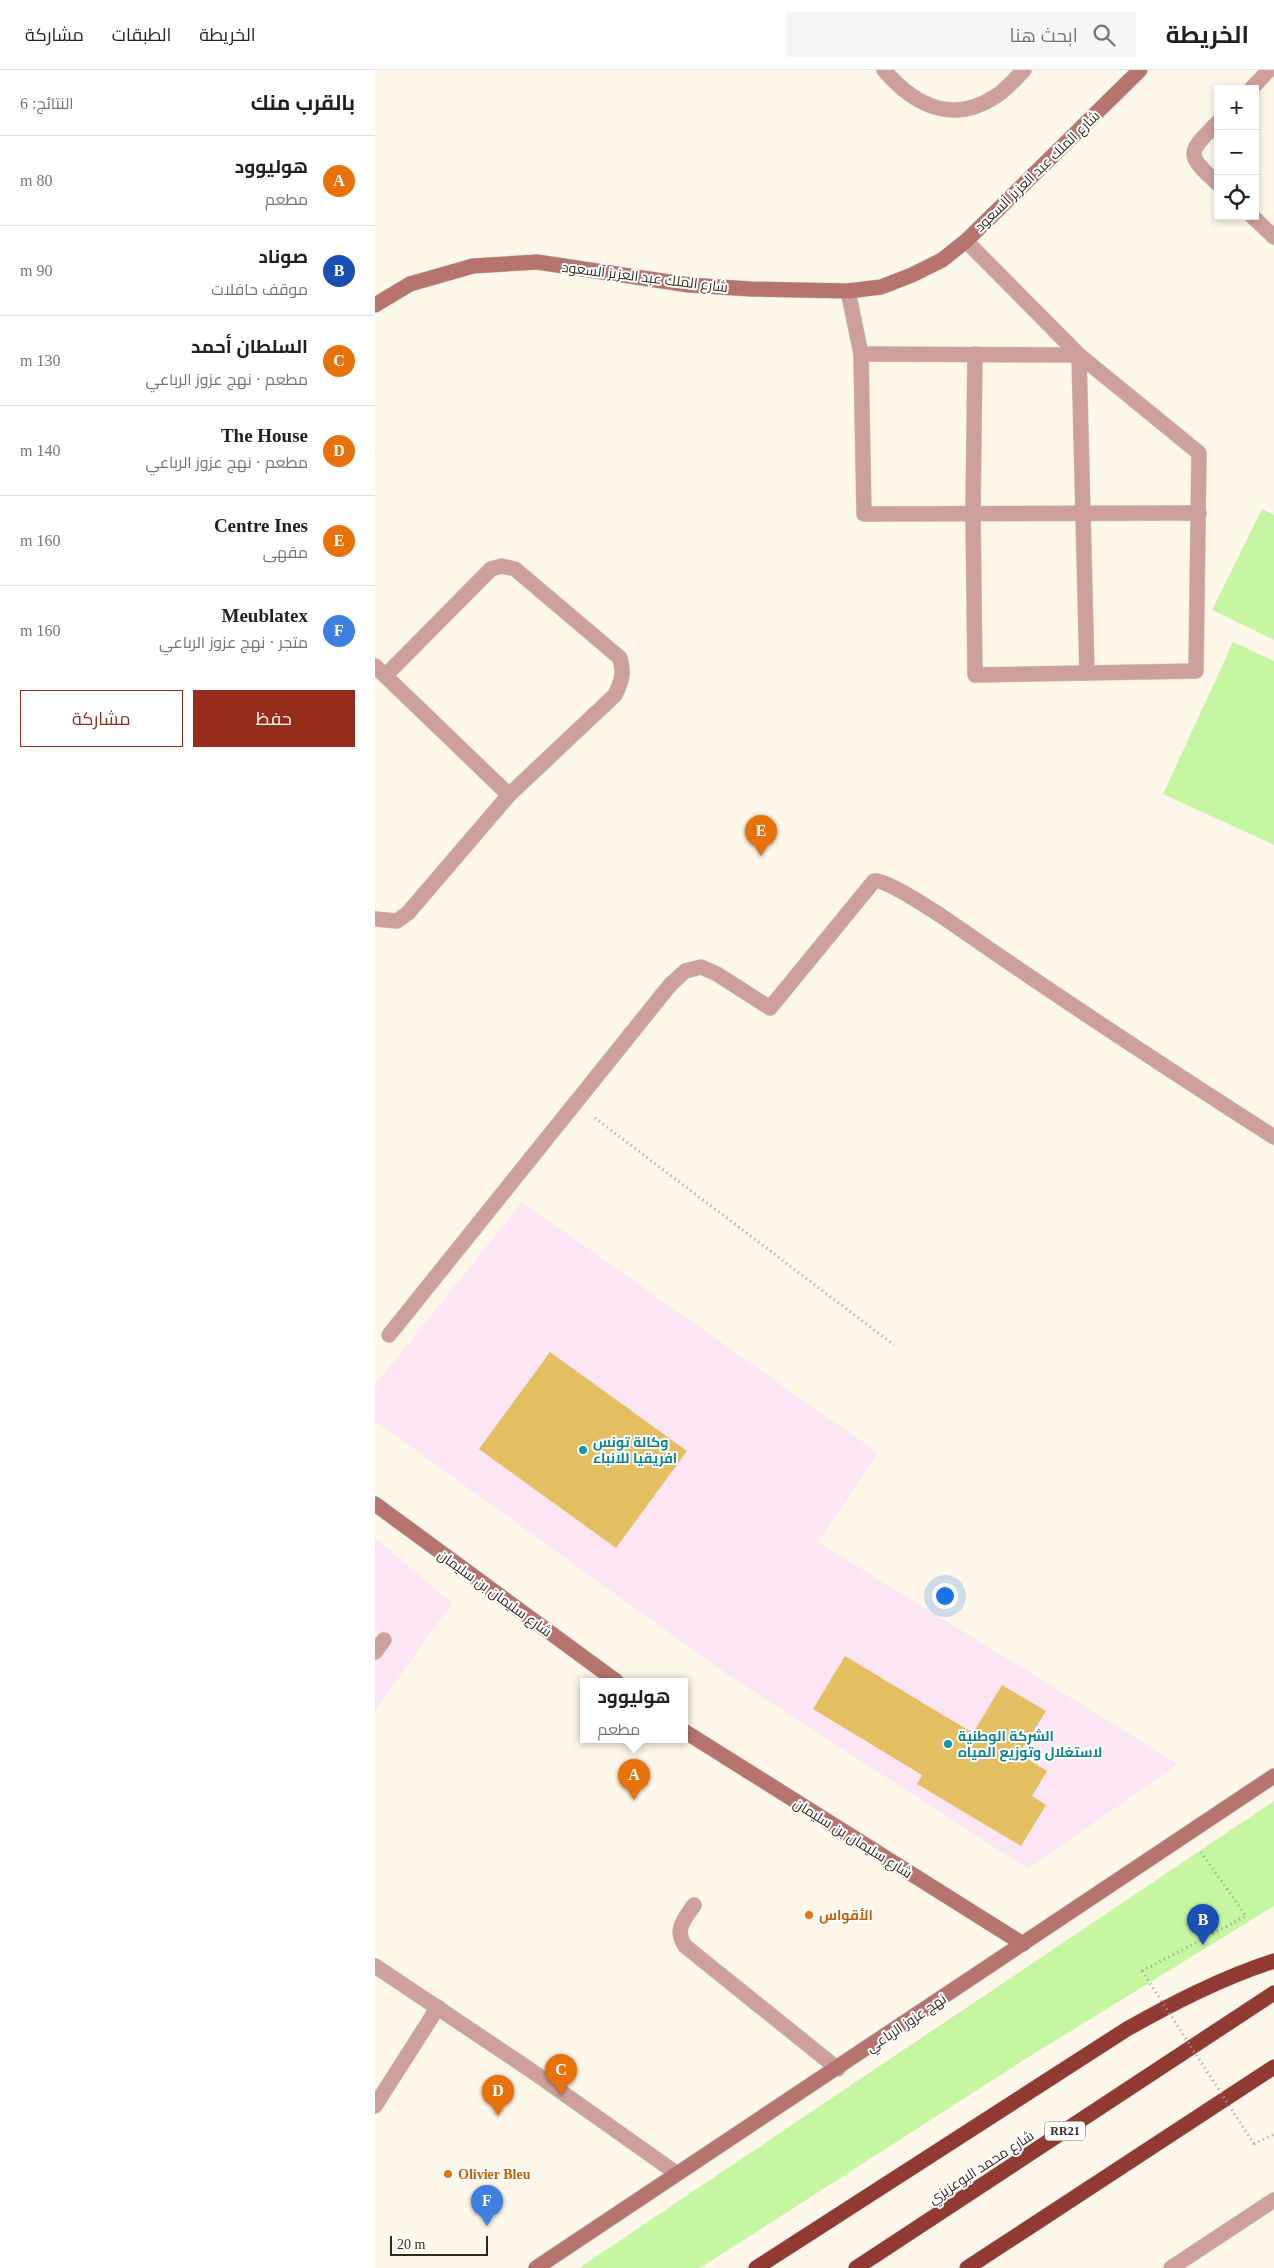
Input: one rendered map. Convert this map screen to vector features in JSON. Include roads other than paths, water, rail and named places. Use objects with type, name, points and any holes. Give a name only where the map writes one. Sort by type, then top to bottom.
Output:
[{"type":"highway","points":[[756,2268],[1127,2029],[1183,1998],[1240,1972],[1274,1961]]},
{"type":"highway","name":"شارع محمد البوعزيزي","points":[[856,2268],[1274,1994]]},
{"type":"highway","points":[[967,2268],[1274,2067]]},
{"type":"street","points":[[884,70],[911,96],[930,106],[952,109],[978,106],[997,96],[1024,70]]},
{"type":"street","name":"شارع الملك عبد العزيز آلسعود","points":[[375,305],[410,284],[473,266],[537,262],[689,285],[751,289],[849,291],[881,287],[913,275],[942,260],[966,241],[1141,70]]},
{"type":"street","points":[[1255,85],[1269,70]]},
{"type":"street","points":[[1214,126],[1196,145],[1194,154],[1197,164],[1214,180]]},
{"type":"street","points":[[1256,220],[1274,237]]},
{"type":"street","points":[[966,241],[1079,355],[1199,453],[1196,671],[975,675],[973,513],[975,354]]},
{"type":"street","points":[[849,291],[861,354],[865,514],[1199,513]]},
{"type":"street","points":[[861,354],[1079,355]]},
{"type":"street","points":[[1079,355],[1087,673]]},
{"type":"street","points":[[375,918],[397,921],[408,913],[509,796],[615,696],[623,680],[620,658],[515,568],[502,566],[491,569],[380,671],[509,796]]},
{"type":"street","points":[[389,1335],[670,985],[685,971],[701,966],[770,1008],[870,884],[877,880],[888,884],[949,921],[1053,994],[1274,1137]]},
{"type":"street","name":"شارع سليمان بن سليمان","points":[[375,1504],[612,1678]]},
{"type":"street","name":"شارع سليمان بن سليمان","points":[[688,1734],[1023,1944]]},
{"type":"street","name":"نهج عزوز الرباعي","points":[[536,2268],[1274,1776]]},
{"type":"street","points":[[694,1905],[681,1926],[679,1936],[685,1946],[838,2068]]},
{"type":"street","points":[[375,1966],[438,2007],[676,2173]]},
{"type":"street","points":[[375,2106],[438,2007]]},
{"type":"street","points":[[1171,2268],[1274,2200]]},
{"type":"place","name":"Centre Ines","points":[[761,856]]},
{"type":"place","name":"وكالة تونس افريقيا للانباء","points":[[583,1450]]},
{"type":"place","name":"الشركة الوطنية لاستغلال وتوزيع المياه","points":[[948,1744]]},
{"type":"place","name":"هوليوود","points":[[634,1800]]},
{"type":"place","name":"الأقواس","points":[[809,1915]]},
{"type":"place","name":"صوناد","points":[[1203,1945]]},
{"type":"place","name":"السلطان أحمد","points":[[561,2095]]},
{"type":"place","name":"The House","points":[[498,2116]]},
{"type":"place","name":"Olivier Bleu","points":[[448,2174]]},
{"type":"place","name":"Meublatex","points":[[487,2226]]}]
